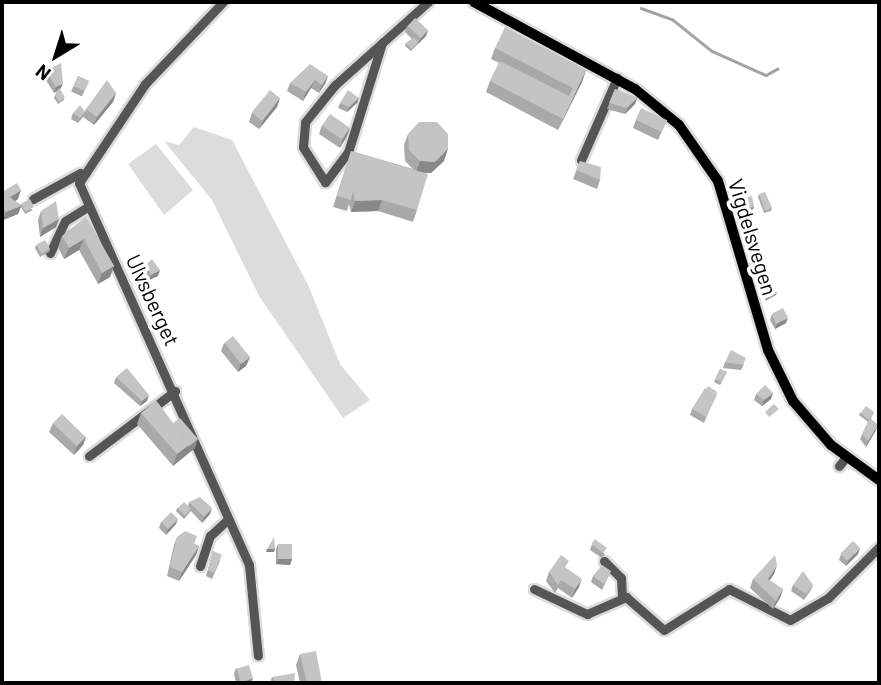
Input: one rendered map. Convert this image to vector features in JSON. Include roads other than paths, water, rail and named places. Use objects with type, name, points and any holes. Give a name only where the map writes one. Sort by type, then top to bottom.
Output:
[{"type":"main road","name":"Vigdelsvegen","points":[[474,2],[617,78],[664,110],[708,163],[781,379],[808,421],[842,462],[879,480]]},
{"type":"street","points":[[33,199],[80,173],[177,44],[223,2]]},
{"type":"street","points":[[382,43],[348,152],[325,182],[303,147],[305,122],[382,43],[428,2]]},
{"type":"street","points":[[581,160],[617,78]]},
{"type":"street","name":"Ulvsberget","points":[[80,173],[87,207],[175,391],[249,565],[258,656]]},
{"type":"street","points":[[50,253],[65,221],[87,207]]},
{"type":"street","points":[[89,456],[175,391]]},
{"type":"street","points":[[200,566],[210,536],[228,520]]},
{"type":"street","points":[[604,561],[621,578],[622,596],[664,630],[729,589],[790,620],[828,598],[879,547]]},
{"type":"street","points":[[534,589],[587,614],[622,596]]},
{"type":"waterway","points":[[641,8],[672,19],[712,51],[766,75],[777,69]]}]
